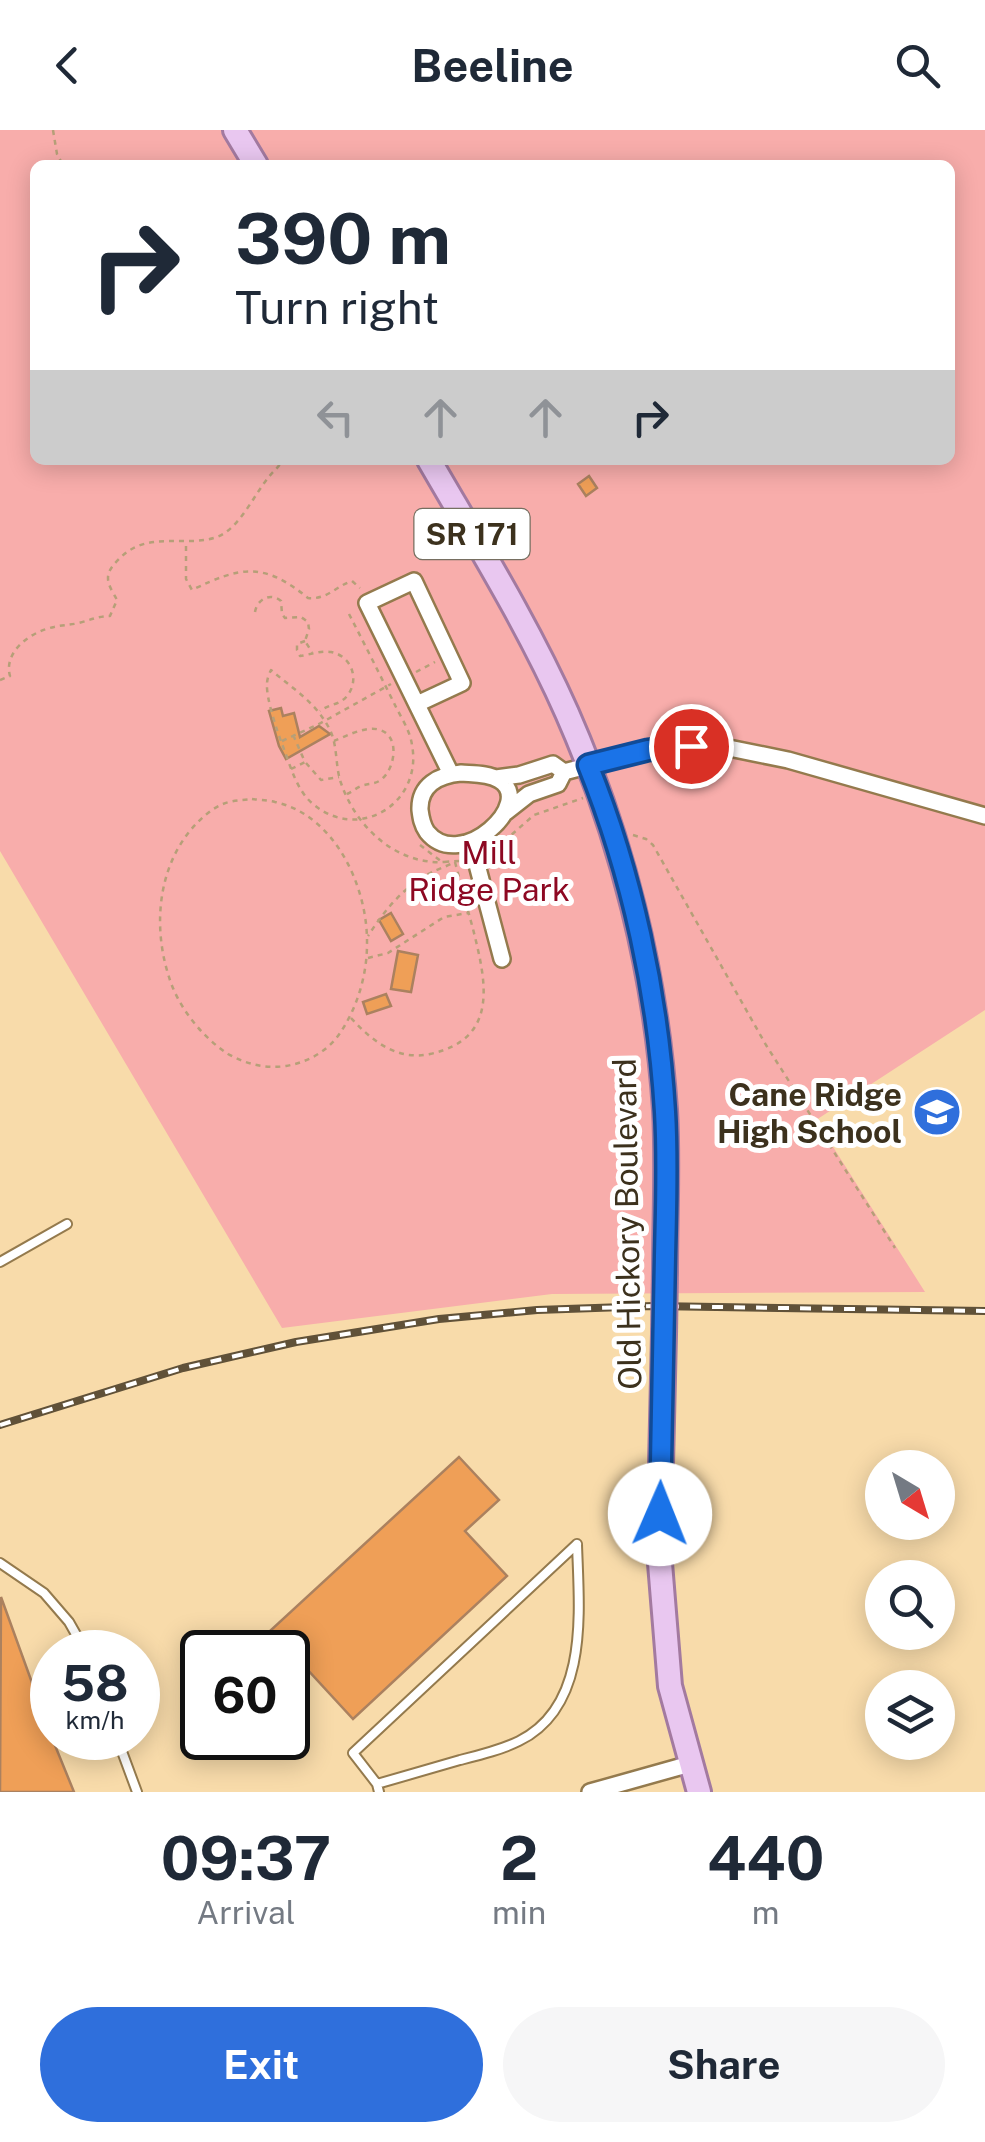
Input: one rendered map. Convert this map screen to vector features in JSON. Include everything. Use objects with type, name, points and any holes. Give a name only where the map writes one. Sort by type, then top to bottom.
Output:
[{"type":"main road","points":[[235,130],[253,160]]},
{"type":"main road","name":"Old Hickory Boulevard","points":[[432,465],[534,644],[567,713],[630,891],[659,1051],[666,1135],[659,1551],[670,1686],[699,1792]]},
{"type":"street","points":[[417,704],[462,683],[414,581],[367,602],[404,678],[417,704],[452,774]]},
{"type":"street","points":[[506,812],[510,793],[502,781],[488,776],[440,777],[424,791],[420,801],[421,822],[432,837],[460,845],[484,834],[528,794],[558,784],[564,772],[627,754],[670,747],[729,748],[788,760],[985,816]]},
{"type":"street","points":[[496,778],[553,764],[564,772]]},
{"type":"street","points":[[470,842],[502,959]]},
{"type":"street","points":[[590,1792],[690,1764]]},
{"type":"lane","points":[[0,1262],[67,1224]]},
{"type":"lane","points":[[576,1544],[575,1660],[564,1694],[548,1720],[503,1748],[378,1788],[353,1753],[576,1544]]},
{"type":"lane","points":[[0,1563],[44,1593],[73,1630]]},
{"type":"lane","points":[[125,1760],[137,1792]]},
{"type":"path","points":[[52,130],[61,160]]},
{"type":"path","points":[[0,680],[10,676],[8,666],[15,650],[36,634],[110,616],[117,600],[108,577],[110,570],[131,548],[152,541],[186,543],[227,532],[280,465]]},
{"type":"path","points":[[186,543],[186,579],[192,590],[226,575],[262,572],[281,578],[308,598],[316,599],[352,582],[367,602]]},
{"type":"path","points":[[256,612],[264,598],[278,598],[285,618],[301,617],[308,622],[305,641]]},
{"type":"path","points":[[349,614],[412,744],[409,784],[393,806],[371,817],[359,819],[335,817],[315,806],[302,792],[291,768],[266,685],[271,670],[319,712],[334,741],[339,778],[346,794],[359,819],[376,838],[427,862],[445,862]]},
{"type":"path","points":[[305,641],[313,654]]},
{"type":"path","points":[[305,641],[298,643],[298,654],[336,654],[349,663],[353,672],[347,697],[319,712]]},
{"type":"path","points":[[281,741],[440,660]]},
{"type":"path","points":[[334,741],[380,729],[392,743],[394,761],[384,777],[346,794]]},
{"type":"path","points":[[294,736],[312,772],[322,780],[339,778]]},
{"type":"path","points":[[291,768],[305,762]]},
{"type":"path","points":[[232,801],[275,802],[310,818],[338,847],[356,885],[367,937],[366,958],[350,1017],[321,1052],[283,1066],[263,1067],[240,1060],[214,1044],[187,1012],[168,976],[160,932],[160,905],[170,862],[180,842],[212,810],[232,801]]},
{"type":"path","points":[[612,832],[638,835],[652,845],[766,1044],[894,1248]]},
{"type":"path","points":[[350,1017],[380,1044],[404,1055],[420,1056],[443,1050],[474,1028],[486,991],[455,862],[431,872],[404,891],[367,937]]},
{"type":"path","points":[[366,958],[388,953],[444,917],[488,906]]},
{"type":"green space","name":"Mill Ridge Park","points":[[0,130],[985,130],[985,1010],[816,1120],[925,1292],[552,1294],[282,1328],[0,851]]},
{"type":"building","points":[[589,476],[597,488],[586,496],[578,484]]},
{"type":"building","points":[[281,708],[283,716],[294,713],[300,737],[319,726],[330,734],[286,759],[269,711]]},
{"type":"building","points":[[391,913],[403,934],[391,941],[379,920]]},
{"type":"building","points":[[398,951],[418,955],[411,992],[391,989]]},
{"type":"building","points":[[386,994],[391,1006],[367,1014],[363,1002]]},
{"type":"building","points":[[459,1457],[499,1500],[465,1531],[507,1576],[353,1719],[310,1672],[310,1630],[271,1630]]},
{"type":"building","points":[[1,1597],[30,1677],[30,1760],[61,1760],[74,1792],[0,1792]]},
{"type":"railway","points":[[0,1425],[183,1368],[296,1342],[439,1319],[537,1310],[653,1306],[985,1311]]},
{"type":"place","name":"Cane Ridge High School","points":[[937,1112]]},
{"type":"route","points":[[660,1514],[664,1094],[630,891],[588,765],[648,750],[691,746]]}]
